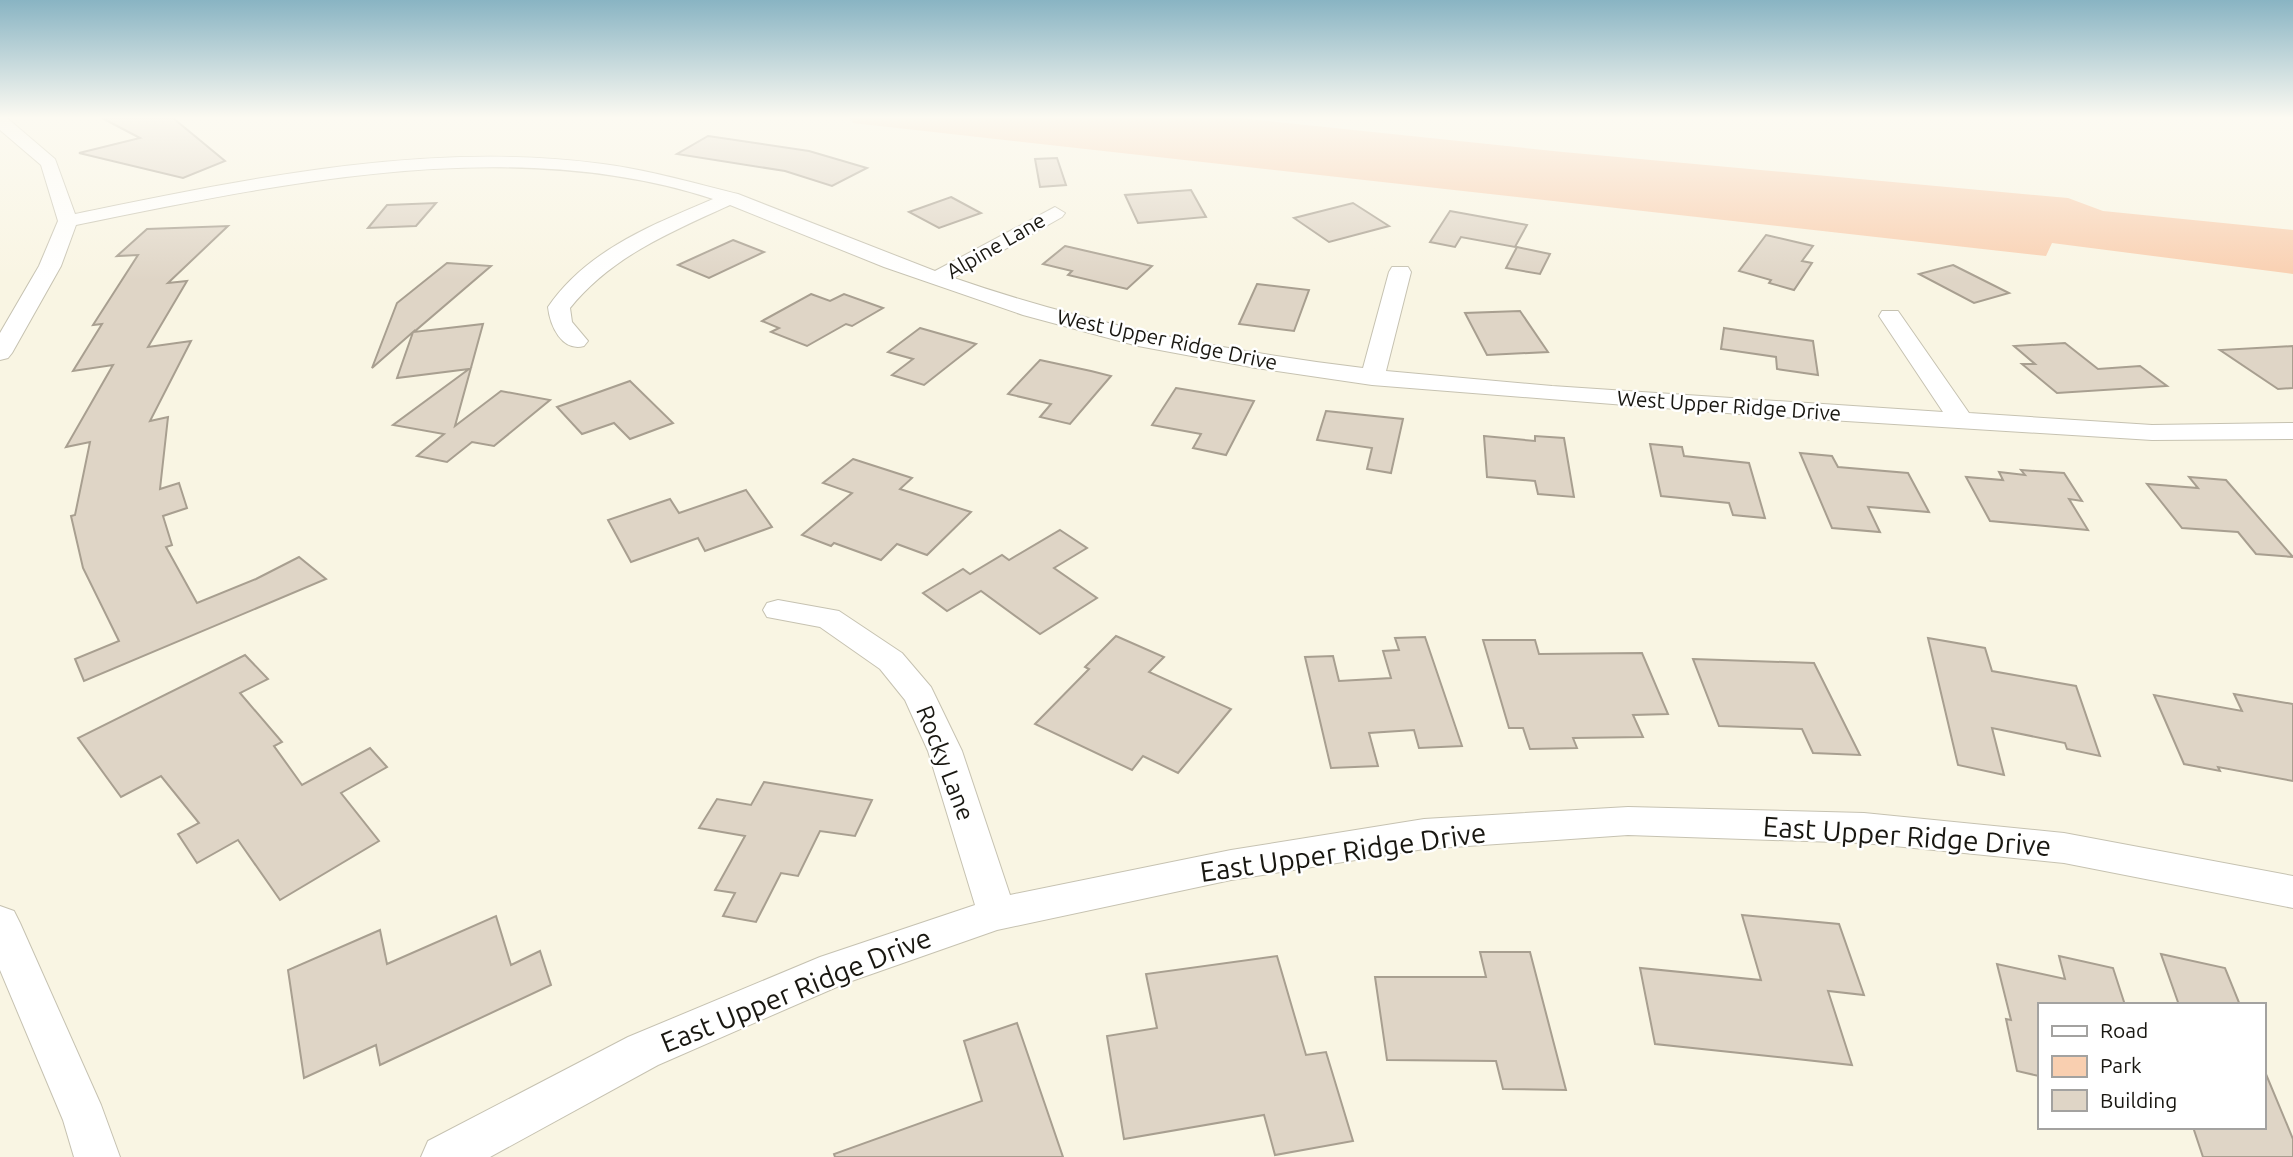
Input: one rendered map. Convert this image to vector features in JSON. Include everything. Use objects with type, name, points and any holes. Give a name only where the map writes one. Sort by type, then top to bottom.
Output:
[{"type":"street","points":[[0,353],[50,266],[68,220],[52,172]]},
{"type":"street","name":"West Upper Ridge Drive","points":[[68,220],[197,195],[349,172]]},
{"type":"street","name":"West Upper Ridge Drive","points":[[617,172],[637,174],[731,198],[850,247],[1013,306],[1137,338],[1259,362],[1372,378],[1828,414],[2153,433],[2253,434],[2293,431]]},
{"type":"street","points":[[576,341],[561,323],[559,307],[574,286],[599,263],[637,241],[731,198]]},
{"type":"street","name":"Alpine Lane","points":[[937,279],[1055,213]]},
{"type":"street","points":[[1372,378],[1400,272]]},
{"type":"street","points":[[1890,316],[1961,420]]},
{"type":"street","name":"Rocky Lane","points":[[778,610],[828,618],[891,662],[919,695],[946,751],[997,914]]},
{"type":"street","name":"East Upper Ridge Drive","points":[[444,1157],[643,1051],[834,970],[997,914],[1231,865],[1424,834],[1628,821],[1864,828],[2064,848],[2293,892]]},
{"type":"street","points":[[0,923],[85,1120],[97,1157]]},
{"type":"green space","points":[[1292,172],[1782,172],[2068,198],[2103,211],[2293,230],[2293,274],[2052,243],[2046,256]]},
{"type":"building","points":[[158,172],[198,172],[183,178]]},
{"type":"building","points":[[788,172],[859,172],[832,186]]},
{"type":"building","points":[[1037,172],[1062,172],[1066,185],[1040,187]]},
{"type":"building","points":[[1191,190],[1206,217],[1138,223],[1125,195]]},
{"type":"building","points":[[951,197],[981,213],[939,228],[909,212]]},
{"type":"building","points":[[436,203],[416,226],[368,228],[387,205]]},
{"type":"building","points":[[1353,203],[1389,226],[1329,242],[1294,218]]},
{"type":"building","points":[[1450,211],[1527,225],[1515,247],[1461,237],[1455,247],[1430,242]]},
{"type":"building","points":[[228,226],[168,283],[187,281],[148,347],[191,341],[150,421],[168,417],[160,489],[179,483],[187,508],[163,516],[172,545],[166,547],[197,603],[256,579],[299,557],[326,579],[84,681],[75,659],[119,641],[83,568],[71,516],[75,515],[90,442],[66,447],[113,365],[73,371],[102,324],[93,325],[138,255],[117,256],[147,229]]},
{"type":"building","points":[[1766,235],[1813,246],[1802,261],[1812,263],[1794,290],[1739,271]]},
{"type":"building","points":[[733,240],[764,252],[709,278],[678,265]]},
{"type":"building","points":[[1065,246],[1152,266],[1127,289],[1068,275],[1072,271],[1043,264]]},
{"type":"building","points":[[1517,247],[1550,254],[1540,274],[1506,268]]},
{"type":"building","points":[[447,263],[491,266],[414,332],[483,324],[455,426],[501,391],[550,400],[494,446],[472,442],[447,462],[417,456],[444,434],[393,425],[469,369],[397,378],[413,332],[372,368],[397,303]]},
{"type":"building","points":[[1953,265],[2009,293],[1974,303],[1919,274]]},
{"type":"building","points":[[1257,284],[1309,290],[1294,331],[1239,324]]},
{"type":"building","points":[[811,294],[830,301],[844,294],[883,308],[852,326],[846,324],[807,346],[771,332],[779,328],[762,321]]},
{"type":"building","points":[[1520,311],[1548,352],[1487,355],[1465,313]]},
{"type":"building","points":[[920,328],[976,344],[924,385],[892,375],[913,359],[888,352]]},
{"type":"building","points":[[1724,328],[1813,341],[1818,375],[1777,369],[1776,357],[1721,349]]},
{"type":"building","points":[[2065,343],[2098,369],[2140,366],[2167,386],[2057,393],[2022,364],[2035,364],[2014,346]]},
{"type":"building","points":[[2293,346],[2293,388],[2278,389],[2220,350]]},
{"type":"building","points":[[1040,360],[1111,376],[1070,424],[1040,417],[1051,404],[1008,394]]},
{"type":"building","points":[[630,381],[673,423],[630,439],[614,423],[582,434],[557,407]]},
{"type":"building","points":[[1176,388],[1254,401],[1226,455],[1193,448],[1201,434],[1152,425]]},
{"type":"building","points":[[1326,411],[1403,419],[1391,473],[1367,469],[1372,448],[1317,440]]},
{"type":"building","points":[[1484,436],[1535,441],[1535,436],[1564,438],[1574,497],[1538,494],[1535,481],[1487,477]]},
{"type":"building","points":[[1650,444],[1682,447],[1684,456],[1749,463],[1765,518],[1733,515],[1729,503],[1661,496]]},
{"type":"building","points":[[1800,453],[1832,456],[1838,467],[1908,473],[1929,512],[1868,507],[1880,532],[1832,528]]},
{"type":"building","points":[[853,459],[912,478],[900,489],[971,512],[927,555],[897,544],[881,560],[802,535],[852,493],[823,483]]},
{"type":"building","points":[[2021,470],[2064,473],[2082,501],[2069,499],[2088,530],[1990,521],[1966,477],[2003,480],[1999,472],[2025,475]]},
{"type":"building","points":[[2189,477],[2226,480],[2293,557],[2256,554],[2238,532],[2182,528],[2147,484],[2198,488]]},
{"type":"building","points":[[746,490],[772,527],[705,551],[698,538],[631,562],[608,520],[670,499],[679,513]]},
{"type":"building","points":[[1060,530],[1087,548],[1054,568],[1097,598],[1040,634],[981,591],[947,611],[923,593],[963,569],[970,574],[1002,555],[1009,560]]},
{"type":"building","points":[[1116,636],[1164,657],[1149,672],[1231,709],[1178,773],[1143,756],[1132,770],[1035,724],[1089,669],[1085,667]]},
{"type":"building","points":[[1425,637],[1462,746],[1419,748],[1414,730],[1369,733],[1378,766],[1331,768],[1305,657],[1333,656],[1339,681],[1391,678],[1383,651],[1399,650],[1395,638]]},
{"type":"building","points":[[1928,638],[1985,648],[1992,671],[2076,686],[2100,756],[2067,749],[2065,743],[1992,728],[2004,775],[1958,765]]},
{"type":"building","points":[[1483,640],[1535,640],[1539,654],[1642,653],[1668,714],[1633,715],[1643,737],[1573,738],[1577,748],[1530,749],[1523,728],[1509,728]]},
{"type":"building","points":[[245,655],[268,679],[240,693],[282,742],[274,746],[302,785],[370,748],[387,767],[341,793],[379,841],[280,900],[238,840],[197,863],[178,834],[199,823],[161,776],[121,797],[78,738]]},
{"type":"building","points":[[1693,659],[1814,663],[1860,755],[1813,753],[1802,729],[1719,726]]},
{"type":"building","points":[[2234,694],[2293,704],[2293,781],[2218,767],[2220,771],[2184,764],[2154,695],[2242,711]]},
{"type":"building","points":[[764,782],[872,800],[855,836],[820,831],[798,876],[781,873],[756,922],[723,916],[735,893],[715,890],[745,836],[699,828],[717,799],[751,805]]},
{"type":"building","points":[[1742,915],[1839,924],[1864,995],[1828,991],[1852,1065],[1655,1044],[1640,968],[1761,980]]},
{"type":"building","points":[[496,916],[511,965],[540,951],[551,985],[380,1065],[376,1045],[304,1078],[288,970],[380,930],[387,964]]},
{"type":"building","points":[[1480,952],[1530,952],[1566,1090],[1503,1089],[1496,1061],[1387,1060],[1375,977],[1486,977]]},
{"type":"building","points":[[2161,954],[2225,968],[2239,1003],[2178,1003]]},
{"type":"building","points":[[1277,956],[1306,1055],[1326,1052],[1353,1141],[1275,1155],[1264,1115],[1124,1139],[1107,1036],[1157,1028],[1146,974]]},
{"type":"building","points":[[2059,956],[2113,968],[2124,1003],[2038,1003],[2038,1076],[2017,1071],[2006,1019],[2011,1020],[1997,964],[2065,979]]},
{"type":"building","points":[[1017,1023],[1063,1157],[835,1157],[834,1154],[982,1101],[964,1041]]},
{"type":"building","points":[[2265,1072],[2293,1139],[2293,1157],[2203,1157],[2194,1129],[2265,1129]]}]
